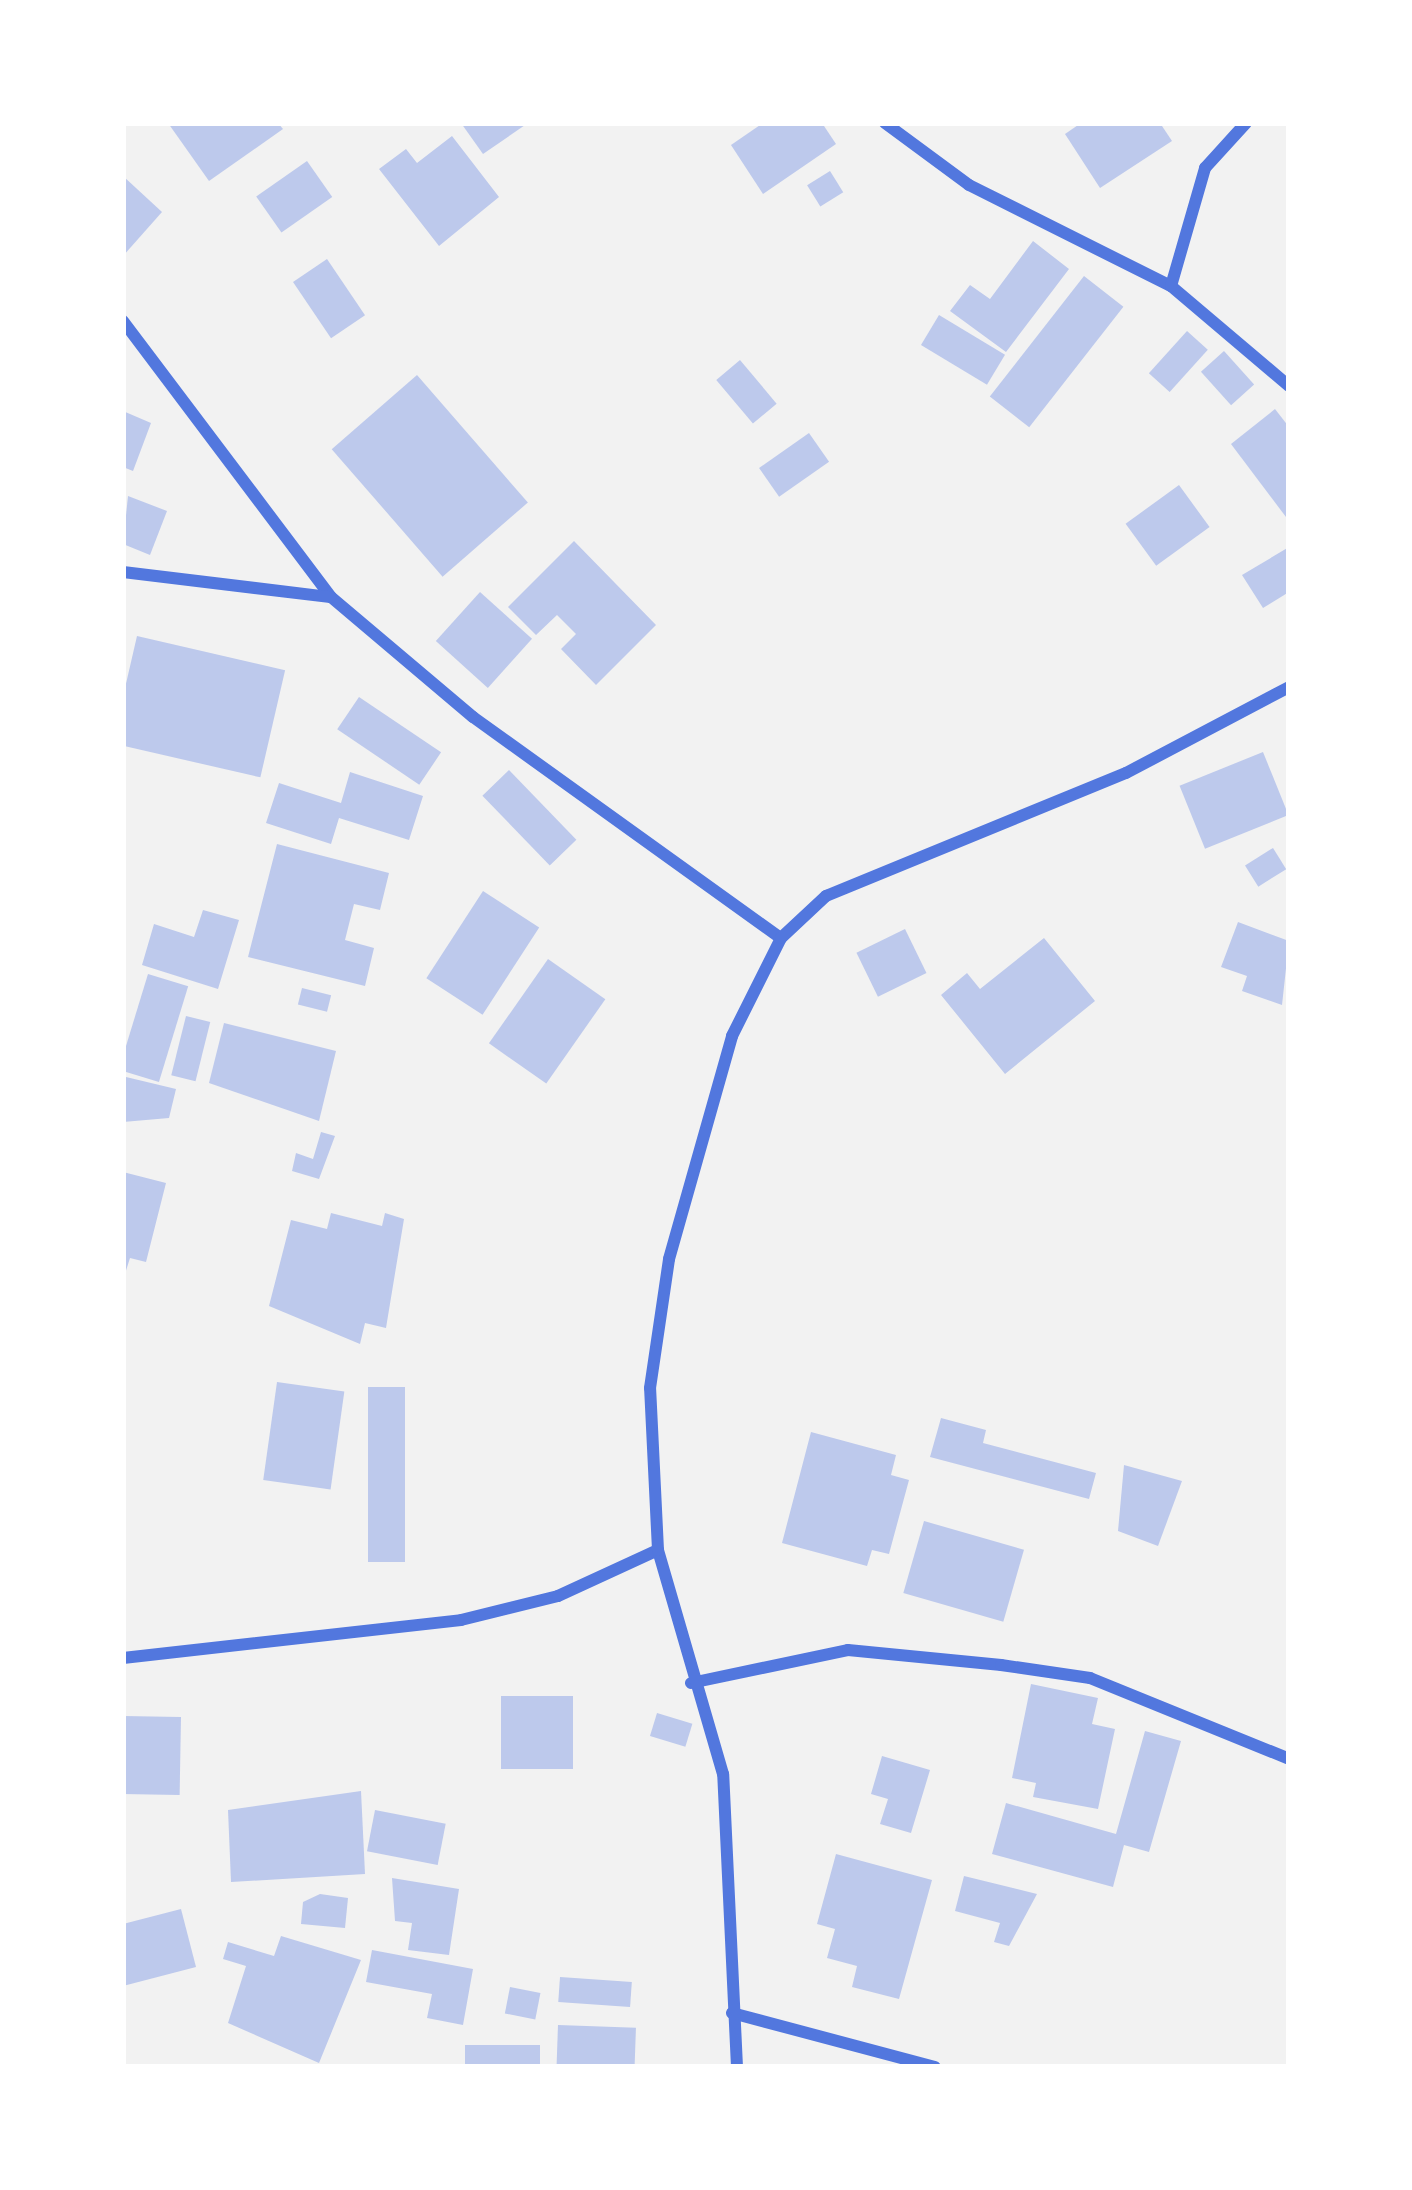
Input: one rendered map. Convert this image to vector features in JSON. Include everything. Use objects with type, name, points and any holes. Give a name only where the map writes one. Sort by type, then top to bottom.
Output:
[{"type":"street","points":[[885,123],[969,185],[1171,286],[1289,386]]},
{"type":"street","points":[[1171,286],[1205,168],[1246,123]]},
{"type":"street","points":[[123,321],[332,597],[473,718],[782,938]]},
{"type":"street","points":[[123,572],[332,597]]},
{"type":"street","points":[[737,2067],[723,1774],[691,1683],[658,1550],[650,1388],[669,1259],[732,1036],[782,938],[826,896],[1126,773],[1289,687]]},
{"type":"street","points":[[123,1658],[461,1620],[558,1596],[658,1550]]},
{"type":"street","points":[[691,1683],[848,1650],[1001,1665],[1090,1678],[1289,1759]]},
{"type":"street","points":[[733,2013],[935,2067]]},
{"type":"building","points":[[168,123],[278,123],[283,129],[209,181]]},
{"type":"building","points":[[461,123],[528,123],[483,154]]},
{"type":"building","points":[[763,123],[822,123],[836,144],[763,194],[731,145]]},
{"type":"building","points":[[1081,123],[1160,123],[1172,141],[1100,188],[1065,134]]},
{"type":"building","points":[[452,136],[499,197],[439,246],[379,169],[406,149],[417,163]]},
{"type":"building","points":[[307,161],[332,197],[281,233],[256,197]]},
{"type":"building","points":[[830,171],[843,192],[820,207],[807,185]]},
{"type":"building","points":[[123,176],[162,212],[123,256]]},
{"type":"building","points":[[1033,241],[1069,269],[1006,352],[950,311],[970,285],[990,299]]},
{"type":"building","points":[[327,259],[365,315],[331,338],[293,282]]},
{"type":"building","points":[[1084,276],[1123,307],[1029,427],[990,397]]},
{"type":"building","points":[[939,315],[1005,355],[987,385],[921,345]]},
{"type":"building","points":[[1187,331],[1208,350],[1170,392],[1149,373]]},
{"type":"building","points":[[1224,351],[1254,384],[1231,405],[1201,372]]},
{"type":"building","points":[[740,360],[777,404],[753,424],[716,380]]},
{"type":"building","points":[[417,375],[528,503],[443,577],[332,449]]},
{"type":"building","points":[[1275,409],[1289,427],[1289,521],[1231,444]]},
{"type":"building","points":[[123,411],[151,423],[133,471],[123,467]]},
{"type":"building","points":[[809,433],[829,462],[779,497],[759,468]]},
{"type":"building","points":[[1179,485],[1210,527],[1156,566],[1126,524]]},
{"type":"building","points":[[128,496],[167,511],[150,555],[123,544]]},
{"type":"building","points":[[574,541],[656,625],[596,685],[561,649],[576,634],[557,615],[536,635],[508,607]]},
{"type":"building","points":[[1289,547],[1289,592],[1263,608],[1242,575]]},
{"type":"building","points":[[480,592],[532,639],[488,688],[436,641]]},
{"type":"building","points":[[137,636],[285,670],[260,777],[123,746],[123,697]]},
{"type":"building","points":[[359,697],[441,752],[419,785],[337,729]]},
{"type":"building","points":[[1263,752],[1288,815],[1205,849],[1180,786]]},
{"type":"building","points":[[509,770],[576,840],[550,865],[482,796]]},
{"type":"building","points":[[350,772],[423,796],[409,840],[339,818],[331,844],[266,823],[279,783],[341,803]]},
{"type":"building","points":[[277,844],[389,873],[380,910],[354,904],[345,940],[374,948],[365,986],[248,957]]},
{"type":"building","points":[[1273,848],[1286,869],[1258,887],[1245,865]]},
{"type":"building","points":[[483,891],[539,927],[483,1015],[426,978]]},
{"type":"building","points":[[203,910],[239,920],[218,989],[142,965],[154,924],[194,937]]},
{"type":"building","points":[[1238,922],[1289,941],[1282,1005],[1242,991],[1247,976],[1221,967]]},
{"type":"building","points":[[905,929],[926,973],[878,997],[856,953]]},
{"type":"building","points":[[1044,938],[1095,1001],[1005,1074],[941,995],[967,973],[980,989]]},
{"type":"building","points":[[548,959],[605,999],[546,1084],[489,1043]]},
{"type":"building","points":[[148,974],[188,986],[159,1082],[123,1071],[123,1056]]},
{"type":"building","points":[[302,988],[331,995],[327,1012],[298,1004]]},
{"type":"building","points":[[186,1016],[210,1022],[196,1081],[171,1075]]},
{"type":"building","points":[[224,1023],[336,1051],[319,1121],[209,1083]]},
{"type":"building","points":[[126,1077],[176,1089],[169,1118],[123,1122]]},
{"type":"building","points":[[321,1132],[335,1136],[319,1179],[292,1171],[296,1153],[313,1159]]},
{"type":"building","points":[[123,1172],[166,1183],[146,1262],[130,1258],[124,1277]]},
{"type":"building","points":[[331,1213],[382,1226],[385,1213],[404,1219],[386,1328],[365,1323],[360,1344],[269,1306],[291,1220],[327,1229]]},
{"type":"building","points":[[277,1382],[344,1391],[331,1490],[263,1480]]},
{"type":"building","points":[[368,1387],[405,1387],[405,1562],[368,1562]]},
{"type":"building","points":[[941,1418],[986,1430],[983,1443],[1096,1473],[1089,1499],[930,1457]]},
{"type":"building","points":[[811,1432],[896,1455],[891,1475],[909,1480],[889,1554],[872,1550],[867,1566],[782,1543]]},
{"type":"building","points":[[1124,1465],[1182,1481],[1158,1546],[1118,1531]]},
{"type":"building","points":[[924,1521],[1024,1550],[1003,1622],[903,1593]]},
{"type":"building","points":[[1031,1684],[1098,1698],[1092,1724],[1115,1729],[1098,1809],[1033,1797],[1036,1783],[1012,1778]]},
{"type":"building","points":[[501,1696],[573,1696],[573,1769],[501,1769]]},
{"type":"building","points":[[657,1713],[692,1724],[685,1747],[650,1736]]},
{"type":"building","points":[[123,1716],[181,1717],[180,1795],[123,1794]]},
{"type":"building","points":[[1145,1731],[1181,1741],[1149,1852],[1124,1845],[1113,1887],[992,1854],[1006,1803],[1116,1834]]},
{"type":"building","points":[[882,1756],[930,1770],[911,1833],[880,1824],[888,1799],[871,1794]]},
{"type":"building","points":[[361,1791],[365,1874],[231,1882],[228,1810]]},
{"type":"building","points":[[375,1810],[446,1824],[438,1865],[367,1851]]},
{"type":"building","points":[[836,1854],[932,1880],[899,1999],[852,1987],[857,1966],[827,1958],[835,1929],[817,1924]]},
{"type":"building","points":[[964,1876],[1037,1894],[1009,1946],[994,1942],[1000,1923],[955,1911]]},
{"type":"building","points":[[392,1878],[459,1889],[449,1955],[408,1950],[412,1923],[395,1921]]},
{"type":"building","points":[[320,1894],[348,1898],[345,1928],[301,1924],[303,1902]]},
{"type":"building","points":[[181,1909],[196,1967],[123,1986],[123,1924]]},
{"type":"building","points":[[281,1936],[361,1960],[319,2063],[228,2023],[246,1966],[223,1959],[228,1942],[274,1956]]},
{"type":"building","points":[[372,1950],[473,1969],[463,2025],[427,2018],[432,1994],[366,1982]]},
{"type":"building","points":[[560,1977],[632,1982],[630,2007],[558,2002]]},
{"type":"building","points":[[510,1987],[540,1993],[535,2019],[505,2014]]},
{"type":"building","points":[[558,2025],[636,2028],[635,2067],[557,2067]]},
{"type":"building","points":[[465,2045],[540,2045],[540,2067],[465,2067]]}]
